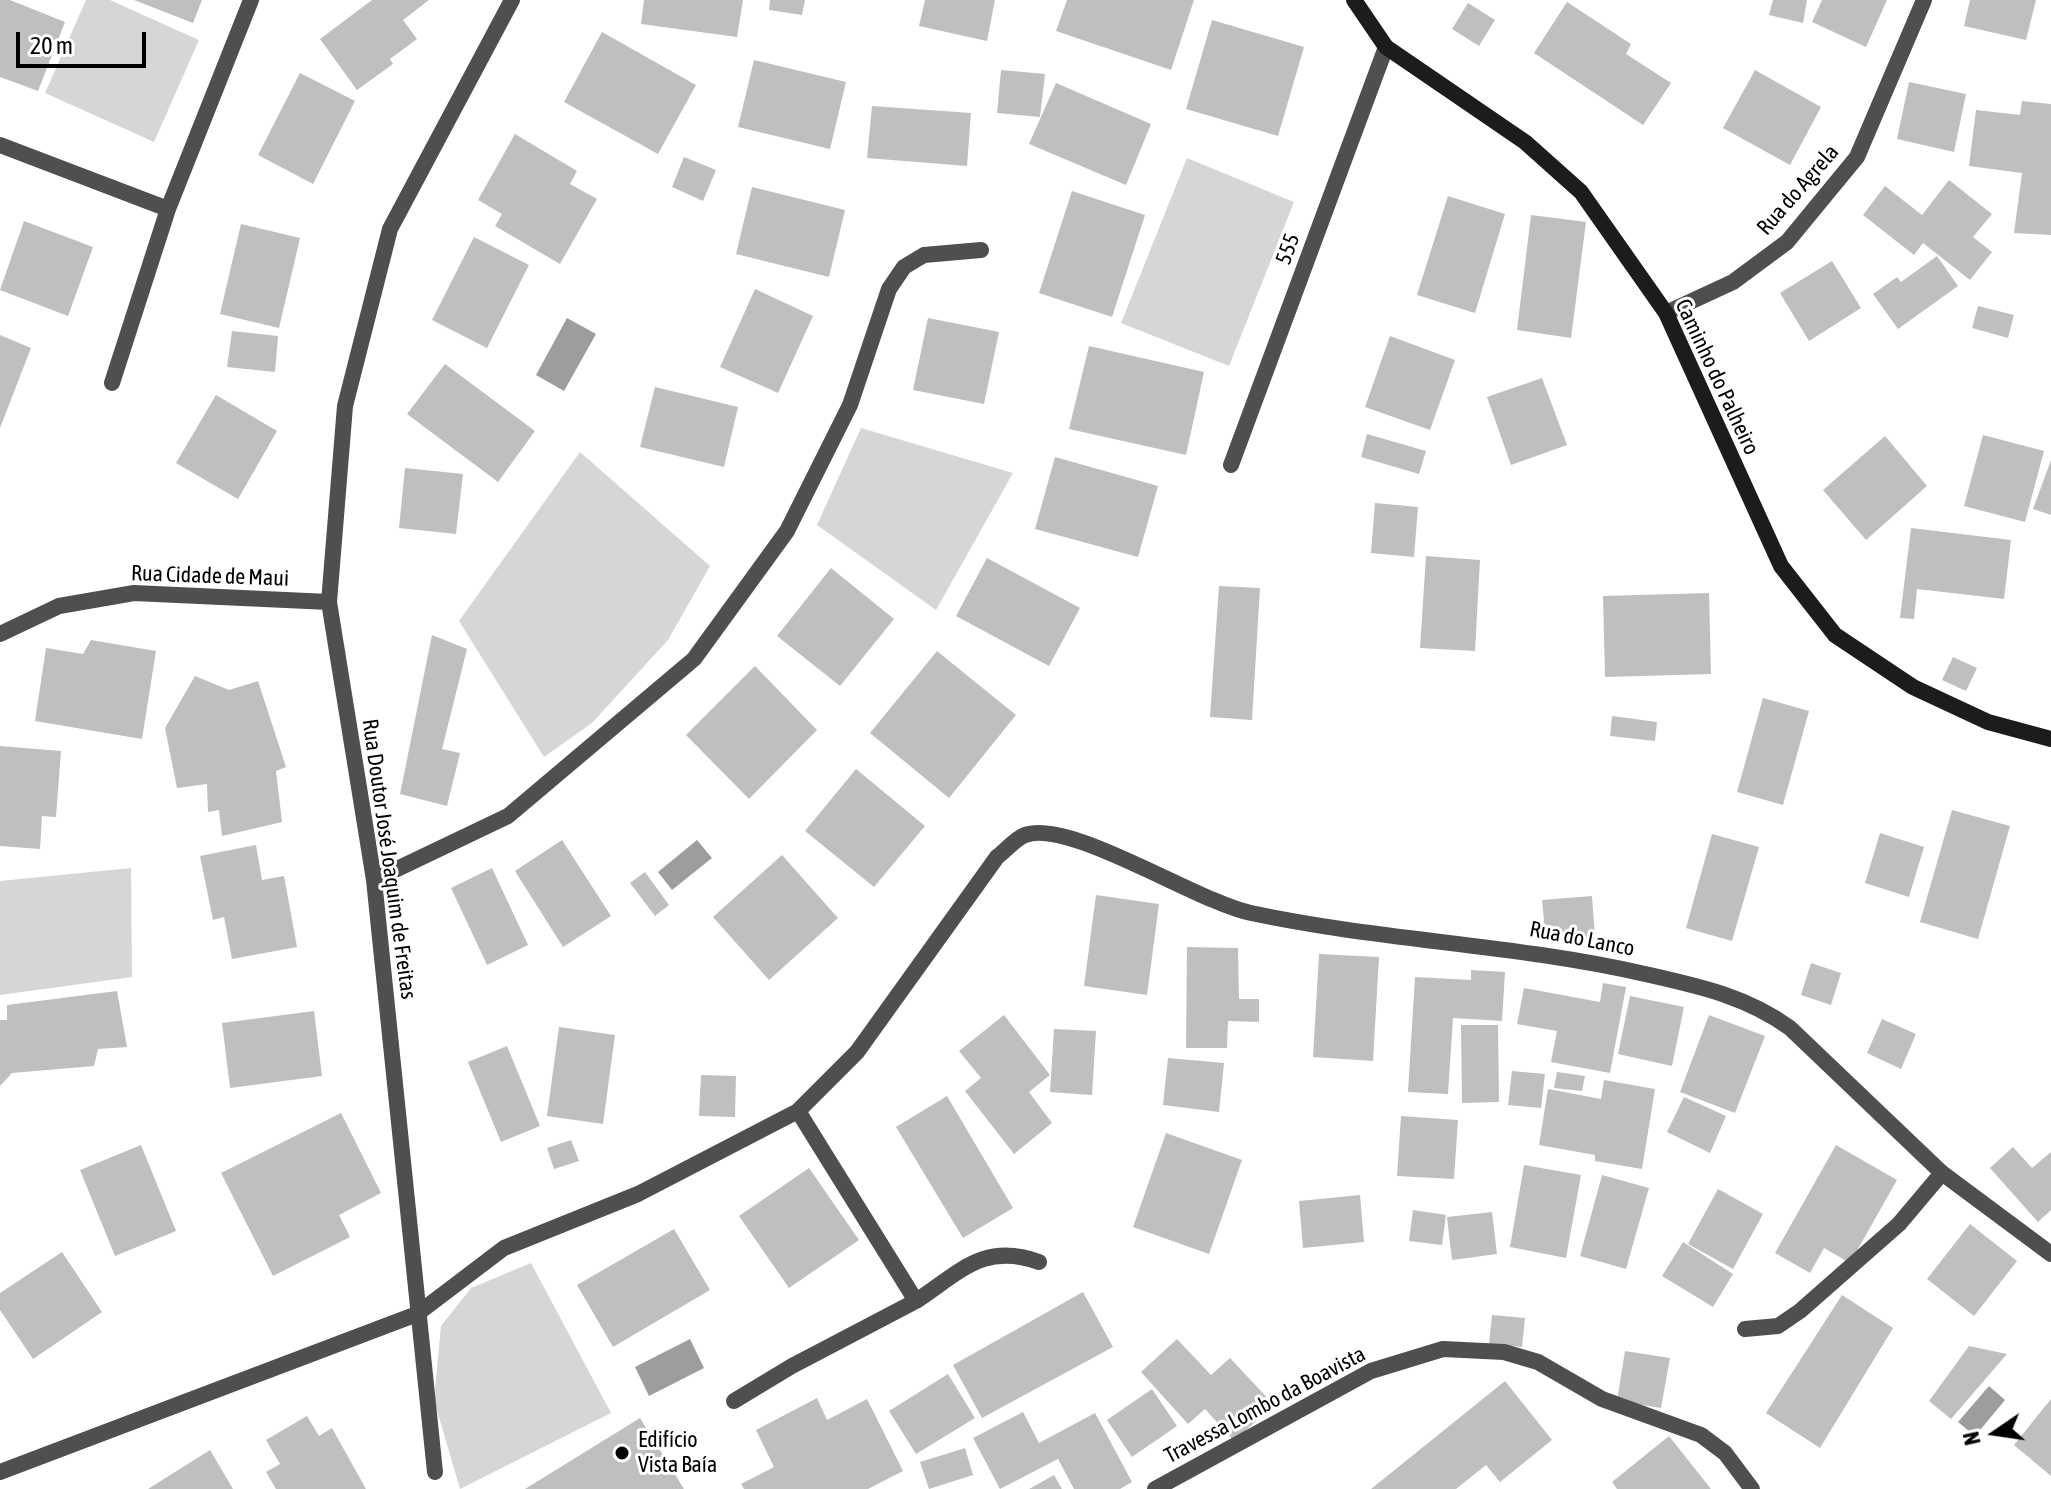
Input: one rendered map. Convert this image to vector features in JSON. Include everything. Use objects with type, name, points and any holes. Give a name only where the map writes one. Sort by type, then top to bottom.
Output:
[{"type":"street","points":[[112,383],[168,209],[251,0]]},
{"type":"street","name":"Rua Doutor José Joaquim de Freitas","points":[[417,1314],[374,880],[329,602],[345,406],[390,229],[512,0]]},
{"type":"street","name":"Caminho do Palheiro","points":[[1354,0],[1386,47],[1525,142],[1581,192],[1666,313],[1781,566],[1835,635],[1913,687],[1988,722],[2051,739]]},
{"type":"street","name":"Rua do Agrela","points":[[1666,313],[1733,282],[1787,242],[1857,157],[1924,0]]},
{"type":"street","name":"555","points":[[1231,465],[1386,47]]},
{"type":"street","points":[[0,145],[168,209]]},
{"type":"street","points":[[374,880],[508,816],[694,659],[787,531],[850,405],[889,289],[904,267],[924,255],[981,250]]},
{"type":"street","name":"Rua Cidade de Maui","points":[[0,634],[59,606],[134,593],[329,602]]},
{"type":"street","name":"Rua do Lanco","points":[[798,1111],[857,1052],[997,857],[1026,834],[1065,835],[1247,913],[1378,936],[1495,945],[1715,990],[1764,1010],[1790,1028],[1942,1173],[2051,1254]]},
{"type":"street","points":[[0,1472],[417,1314],[504,1248],[638,1194],[798,1111],[916,1301]]},
{"type":"street","points":[[1745,1329],[1778,1326],[1800,1311],[1899,1224],[1942,1173]]},
{"type":"street","points":[[734,1401],[792,1366],[916,1301],[984,1255],[1015,1253],[1039,1262]]},
{"type":"street","points":[[417,1314],[435,1472]]},
{"type":"street","name":"Travessa Lombo da Boavista","points":[[1155,1489],[1371,1371],[1443,1349],[1504,1352],[1538,1362],[1602,1399],[1701,1435],[1725,1453],[1752,1489]]},
{"type":"shaded area","points":[[86,0],[110,0],[199,40],[154,142],[45,93]]},
{"type":"shaded area","points":[[1187,158],[1294,202],[1229,366],[1121,323]]},
{"type":"shaded area","points":[[567,318],[596,334],[564,391],[536,375]]},
{"type":"shaded area","points":[[861,428],[1013,473],[936,610],[817,525]]},
{"type":"shaded area","points":[[580,452],[710,566],[668,640],[592,723],[544,757],[459,621]]},
{"type":"shaded area","points":[[697,840],[712,858],[672,890],[658,872]]},
{"type":"shaded area","points":[[131,868],[132,977],[0,995],[0,881]]},
{"type":"shaded area","points":[[531,1263],[611,1413],[460,1489],[434,1400],[441,1326],[471,1288]]},
{"type":"shaded area","points":[[690,1339],[704,1368],[649,1396],[635,1367]]},
{"type":"shaded area","points":[[1989,1386],[2005,1400],[1975,1436],[1958,1422]]},
{"type":"building","points":[[0,0],[10,0],[65,22],[38,91],[0,77]]},
{"type":"building","points":[[134,0],[202,0],[193,23]]},
{"type":"building","points":[[372,0],[429,0],[403,20],[417,39],[390,59],[393,64],[357,90],[320,39]]},
{"type":"building","points":[[644,0],[743,0],[737,37],[641,24]]},
{"type":"building","points":[[770,0],[805,0],[802,15],[769,10]]},
{"type":"building","points":[[925,0],[995,0],[987,41],[919,26]]},
{"type":"building","points":[[1067,0],[1194,0],[1171,70],[1056,31]]},
{"type":"building","points":[[1773,0],[1807,0],[1803,23],[1769,15]]},
{"type":"building","points":[[1822,0],[1887,0],[1866,47],[1812,22]]},
{"type":"building","points":[[1970,0],[2036,0],[2026,40],[1964,26]]},
{"type":"building","points":[[1567,2],[1631,44],[1626,54],[1671,83],[1643,125],[1534,53]]},
{"type":"building","points":[[1468,3],[1495,20],[1479,46],[1452,29]]},
{"type":"building","points":[[1212,20],[1304,47],[1278,136],[1186,109]]},
{"type":"building","points":[[602,32],[696,85],[658,154],[564,102]]},
{"type":"building","points":[[754,60],[846,82],[830,149],[738,127]]},
{"type":"building","points":[[1001,70],[1045,74],[1040,117],[997,113]]},
{"type":"building","points":[[1755,70],[1821,107],[1790,165],[1723,128]]},
{"type":"building","points":[[300,73],[355,101],[313,184],[258,155]]},
{"type":"building","points":[[1909,82],[1966,94],[1954,152],[1897,139]]},
{"type":"building","points":[[1056,83],[1151,124],[1126,185],[1029,144]]},
{"type":"building","points":[[2022,101],[2051,104],[2051,235],[2014,233],[2022,173],[1969,166],[1976,110],[2020,115]]},
{"type":"building","points":[[872,106],[971,113],[967,166],[867,158]]},
{"type":"building","points":[[515,134],[577,171],[570,184],[597,199],[560,264],[495,226],[502,214],[478,200]]},
{"type":"building","points":[[684,157],[716,170],[703,201],[672,187]]},
{"type":"building","points":[[1949,180],[1992,214],[1973,237],[1992,252],[1970,280],[1923,243],[1914,255],[1863,215],[1885,186],[1922,215]]},
{"type":"building","points":[[752,187],[845,210],[829,277],[736,254]]},
{"type":"building","points":[[1072,191],[1145,215],[1112,317],[1039,293]]},
{"type":"building","points":[[1448,196],[1505,214],[1475,313],[1417,295]]},
{"type":"building","points":[[1531,215],[1586,222],[1571,338],[1517,330]]},
{"type":"building","points":[[24,221],[93,247],[68,316],[0,290]]},
{"type":"building","points":[[241,224],[300,238],[279,328],[220,314]]},
{"type":"building","points":[[474,237],[529,265],[487,348],[432,320]]},
{"type":"building","points":[[1937,256],[1958,286],[1898,329],[1873,294],[1897,277],[1901,282]]},
{"type":"building","points":[[1832,261],[1861,308],[1809,341],[1780,293]]},
{"type":"building","points":[[755,289],[813,316],[778,393],[720,367]]},
{"type":"building","points":[[1978,306],[2014,315],[2008,338],[1972,328]]},
{"type":"building","points":[[928,318],[999,332],[984,404],[913,390]]},
{"type":"building","points":[[232,331],[278,336],[275,372],[227,367]]},
{"type":"building","points":[[0,335],[31,348],[0,428]]},
{"type":"building","points":[[1390,336],[1455,360],[1430,430],[1365,407]]},
{"type":"building","points":[[1089,346],[1204,372],[1186,455],[1069,429]]},
{"type":"building","points":[[445,364],[535,431],[498,482],[407,414]]},
{"type":"building","points":[[1542,378],[1567,445],[1511,465],[1487,397]]},
{"type":"building","points":[[655,387],[738,407],[724,467],[640,447]]},
{"type":"building","points":[[216,395],[277,431],[238,499],[176,463]]},
{"type":"building","points":[[1367,434],[1426,451],[1419,474],[1361,457]]},
{"type":"building","points":[[1983,435],[2044,451],[2025,522],[1964,506]]},
{"type":"building","points":[[1885,436],[1927,486],[1866,540],[1823,490]]},
{"type":"building","points":[[1055,457],[1158,486],[1138,557],[1035,529]]},
{"type":"building","points":[[2051,460],[2051,515],[2033,509]]},
{"type":"building","points":[[405,468],[463,474],[456,534],[399,528]]},
{"type":"building","points":[[1375,503],[1418,507],[1414,557],[1371,553]]},
{"type":"building","points":[[1911,528],[2011,540],[2004,599],[1917,589],[1914,619],[1900,618]]},
{"type":"building","points":[[1426,556],[1480,560],[1475,651],[1420,648]]},
{"type":"building","points":[[987,558],[1080,608],[1049,666],[956,616]]},
{"type":"building","points":[[831,568],[894,619],[840,686],[777,636]]},
{"type":"building","points":[[1219,586],[1260,588],[1252,720],[1210,717]]},
{"type":"building","points":[[1709,593],[1711,674],[1605,677],[1603,596]]},
{"type":"building","points":[[432,635],[467,649],[442,749],[460,753],[447,806],[400,794]]},
{"type":"building","points":[[91,640],[156,651],[142,739],[35,721],[46,648],[83,654]]},
{"type":"building","points":[[937,651],[1016,715],[949,798],[870,733]]},
{"type":"building","points":[[1953,657],[1977,668],[1966,691],[1942,680]]},
{"type":"building","points":[[755,666],[817,730],[749,799],[686,735]]},
{"type":"building","points":[[195,676],[229,690],[258,681],[286,767],[276,771],[282,822],[222,836],[219,810],[208,812],[207,784],[177,788],[165,728]]},
{"type":"building","points":[[1763,698],[1809,711],[1783,805],[1737,792]]},
{"type":"building","points":[[1612,716],[1657,722],[1655,741],[1610,736]]},
{"type":"building","points":[[0,746],[61,751],[56,817],[42,816],[40,849],[0,846]]},
{"type":"building","points":[[856,769],[925,826],[874,887],[805,831]]},
{"type":"building","points":[[1952,810],[2010,826],[1978,939],[1920,922]]},
{"type":"building","points":[[1880,833],[1924,847],[1909,897],[1865,883]]},
{"type":"building","points":[[1712,834],[1759,847],[1732,941],[1686,928]]},
{"type":"building","points":[[562,840],[611,916],[563,947],[515,871]]},
{"type":"building","points":[[256,845],[262,880],[284,876],[297,947],[232,959],[224,917],[213,920],[200,856]]},
{"type":"building","points":[[782,855],[838,918],[769,980],[713,917]]},
{"type":"building","points":[[492,868],[528,945],[487,965],[451,888]]},
{"type":"building","points":[[645,872],[669,905],[655,916],[630,883]]},
{"type":"building","points":[[1096,895],[1159,904],[1147,995],[1084,986]]},
{"type":"building","points":[[1592,896],[1595,937],[1546,942],[1542,900]]},
{"type":"building","points":[[1187,947],[1238,948],[1239,999],[1259,999],[1259,1022],[1228,1021],[1227,1048],[1186,1048]]},
{"type":"building","points":[[1319,954],[1379,957],[1373,1061],[1313,1057]]},
{"type":"building","points":[[1811,963],[1841,973],[1831,1005],[1801,995]]},
{"type":"building","points":[[1471,970],[1505,972],[1502,1021],[1453,1018],[1448,1094],[1408,1092],[1415,977],[1471,980]]},
{"type":"building","points":[[1603,983],[1626,987],[1610,1073],[1551,1062],[1557,1031],[1517,1024],[1524,988],[1600,1002]]},
{"type":"building","points":[[117,991],[127,1047],[98,1049],[94,1066],[12,1073],[0,1086],[0,1020],[7,1020],[7,1005]]},
{"type":"building","points":[[1630,996],[1684,1007],[1672,1066],[1618,1054]]},
{"type":"building","points":[[314,1011],[322,1076],[230,1088],[222,1023]]},
{"type":"building","points":[[1004,1015],[1050,1075],[1029,1092],[1052,1123],[1014,1154],[965,1091],[981,1078],[959,1051]]},
{"type":"building","points":[[1709,1015],[1765,1036],[1735,1113],[1680,1092]]},
{"type":"building","points":[[1882,1019],[1916,1034],[1901,1069],[1867,1053]]},
{"type":"building","points":[[1461,1025],[1498,1025],[1499,1102],[1462,1103]]},
{"type":"building","points":[[559,1027],[615,1035],[603,1124],[547,1116]]},
{"type":"building","points":[[1054,1029],[1096,1031],[1092,1095],[1050,1092]]},
{"type":"building","points":[[507,1046],[540,1126],[501,1142],[468,1062]]},
{"type":"building","points":[[1168,1058],[1224,1063],[1219,1112],[1163,1105]]},
{"type":"building","points":[[1512,1071],[1545,1074],[1541,1108],[1508,1105]]},
{"type":"building","points":[[1557,1072],[1585,1076],[1582,1091],[1554,1088]]},
{"type":"building","points":[[701,1075],[736,1076],[735,1117],[699,1116]]},
{"type":"building","points":[[1604,1080],[1655,1089],[1642,1169],[1595,1161],[1595,1155],[1539,1145],[1548,1089],[1601,1099]]},
{"type":"building","points":[[947,1096],[1013,1208],[963,1238],[896,1127]]},
{"type":"building","points":[[1684,1097],[1726,1116],[1710,1153],[1667,1132]]},
{"type":"building","points":[[341,1113],[381,1193],[339,1215],[350,1237],[273,1276],[221,1173]]},
{"type":"building","points":[[1401,1116],[1458,1120],[1454,1179],[1397,1176]]},
{"type":"building","points":[[1166,1133],[1242,1160],[1209,1254],[1133,1227]]},
{"type":"building","points":[[571,1140],[579,1161],[554,1169],[547,1148]]},
{"type":"building","points":[[141,1145],[176,1231],[115,1256],[80,1170]]},
{"type":"building","points":[[1836,1145],[1897,1180],[1850,1263],[1824,1248],[1810,1273],[1775,1253]]},
{"type":"building","points":[[2013,1147],[2032,1168],[2051,1152],[2051,1210],[2038,1222],[1990,1168]]},
{"type":"building","points":[[1524,1165],[1581,1175],[1566,1258],[1510,1247]]},
{"type":"building","points":[[809,1168],[859,1240],[789,1288],[739,1216]]},
{"type":"building","points":[[1602,1175],[1649,1188],[1626,1269],[1580,1256]]},
{"type":"building","points":[[1718,1189],[1763,1214],[1733,1269],[1688,1244]]},
{"type":"building","points":[[1360,1195],[1364,1242],[1303,1248],[1299,1201]]},
{"type":"building","points":[[1413,1210],[1446,1215],[1442,1245],[1409,1241]]},
{"type":"building","points":[[1492,1212],[1497,1254],[1452,1260],[1447,1217]]},
{"type":"building","points":[[1970,1224],[2017,1261],[1974,1316],[1927,1279]]},
{"type":"building","points":[[674,1229],[710,1290],[613,1347],[577,1285]]},
{"type":"building","points":[[1683,1242],[1733,1274],[1713,1307],[1662,1276]]},
{"type":"building","points":[[62,1252],[102,1312],[33,1359],[0,1310],[0,1293]]},
{"type":"building","points":[[1083,1292],[1113,1347],[982,1418],[953,1365]]},
{"type":"building","points":[[1842,1295],[1893,1328],[1820,1448],[1766,1413]]},
{"type":"building","points":[[1492,1315],[1525,1318],[1522,1347],[1489,1344]]},
{"type":"building","points":[[1177,1339],[1211,1375],[1230,1358],[1274,1405],[1234,1441],[1205,1409],[1188,1424],[1141,1372]]},
{"type":"building","points":[[1969,1346],[2007,1354],[1951,1419],[1929,1401]]},
{"type":"building","points":[[1625,1351],[1670,1358],[1661,1408],[1617,1401]]},
{"type":"building","points":[[948,1374],[975,1418],[916,1454],[889,1411]]},
{"type":"building","points":[[1505,1381],[1552,1440],[1500,1482],[1486,1465],[1456,1489],[1371,1489]]},
{"type":"building","points":[[1152,1389],[1177,1426],[1132,1457],[1107,1420]]},
{"type":"building","points":[[817,1398],[827,1420],[867,1399],[903,1471],[868,1489],[744,1489],[741,1484],[774,1467],[756,1430]]},
{"type":"building","points":[[2051,1399],[2051,1476],[2014,1445]]},
{"type":"building","points":[[1023,1412],[1039,1443],[1095,1413],[1132,1482],[1120,1489],[1074,1489],[1058,1459],[1000,1489],[973,1438]]},
{"type":"building","points":[[307,1416],[319,1436],[332,1428],[366,1489],[276,1489],[266,1472],[280,1464],[266,1440]]},
{"type":"building","name":"Edifício Vista Baía","points":[[640,1418],[684,1489],[525,1489]]},
{"type":"building","points":[[1669,1436],[1711,1489],[1617,1489],[1612,1482]]},
{"type":"building","points":[[965,1448],[973,1475],[929,1489],[920,1462]]},
{"type":"building","points":[[210,1450],[233,1489],[148,1489]]},
{"type":"building","points":[[1054,1475],[1062,1489],[1029,1489]]},
{"type":"place","name":"Edifício Vista Baía","points":[[622,1453]]}]
